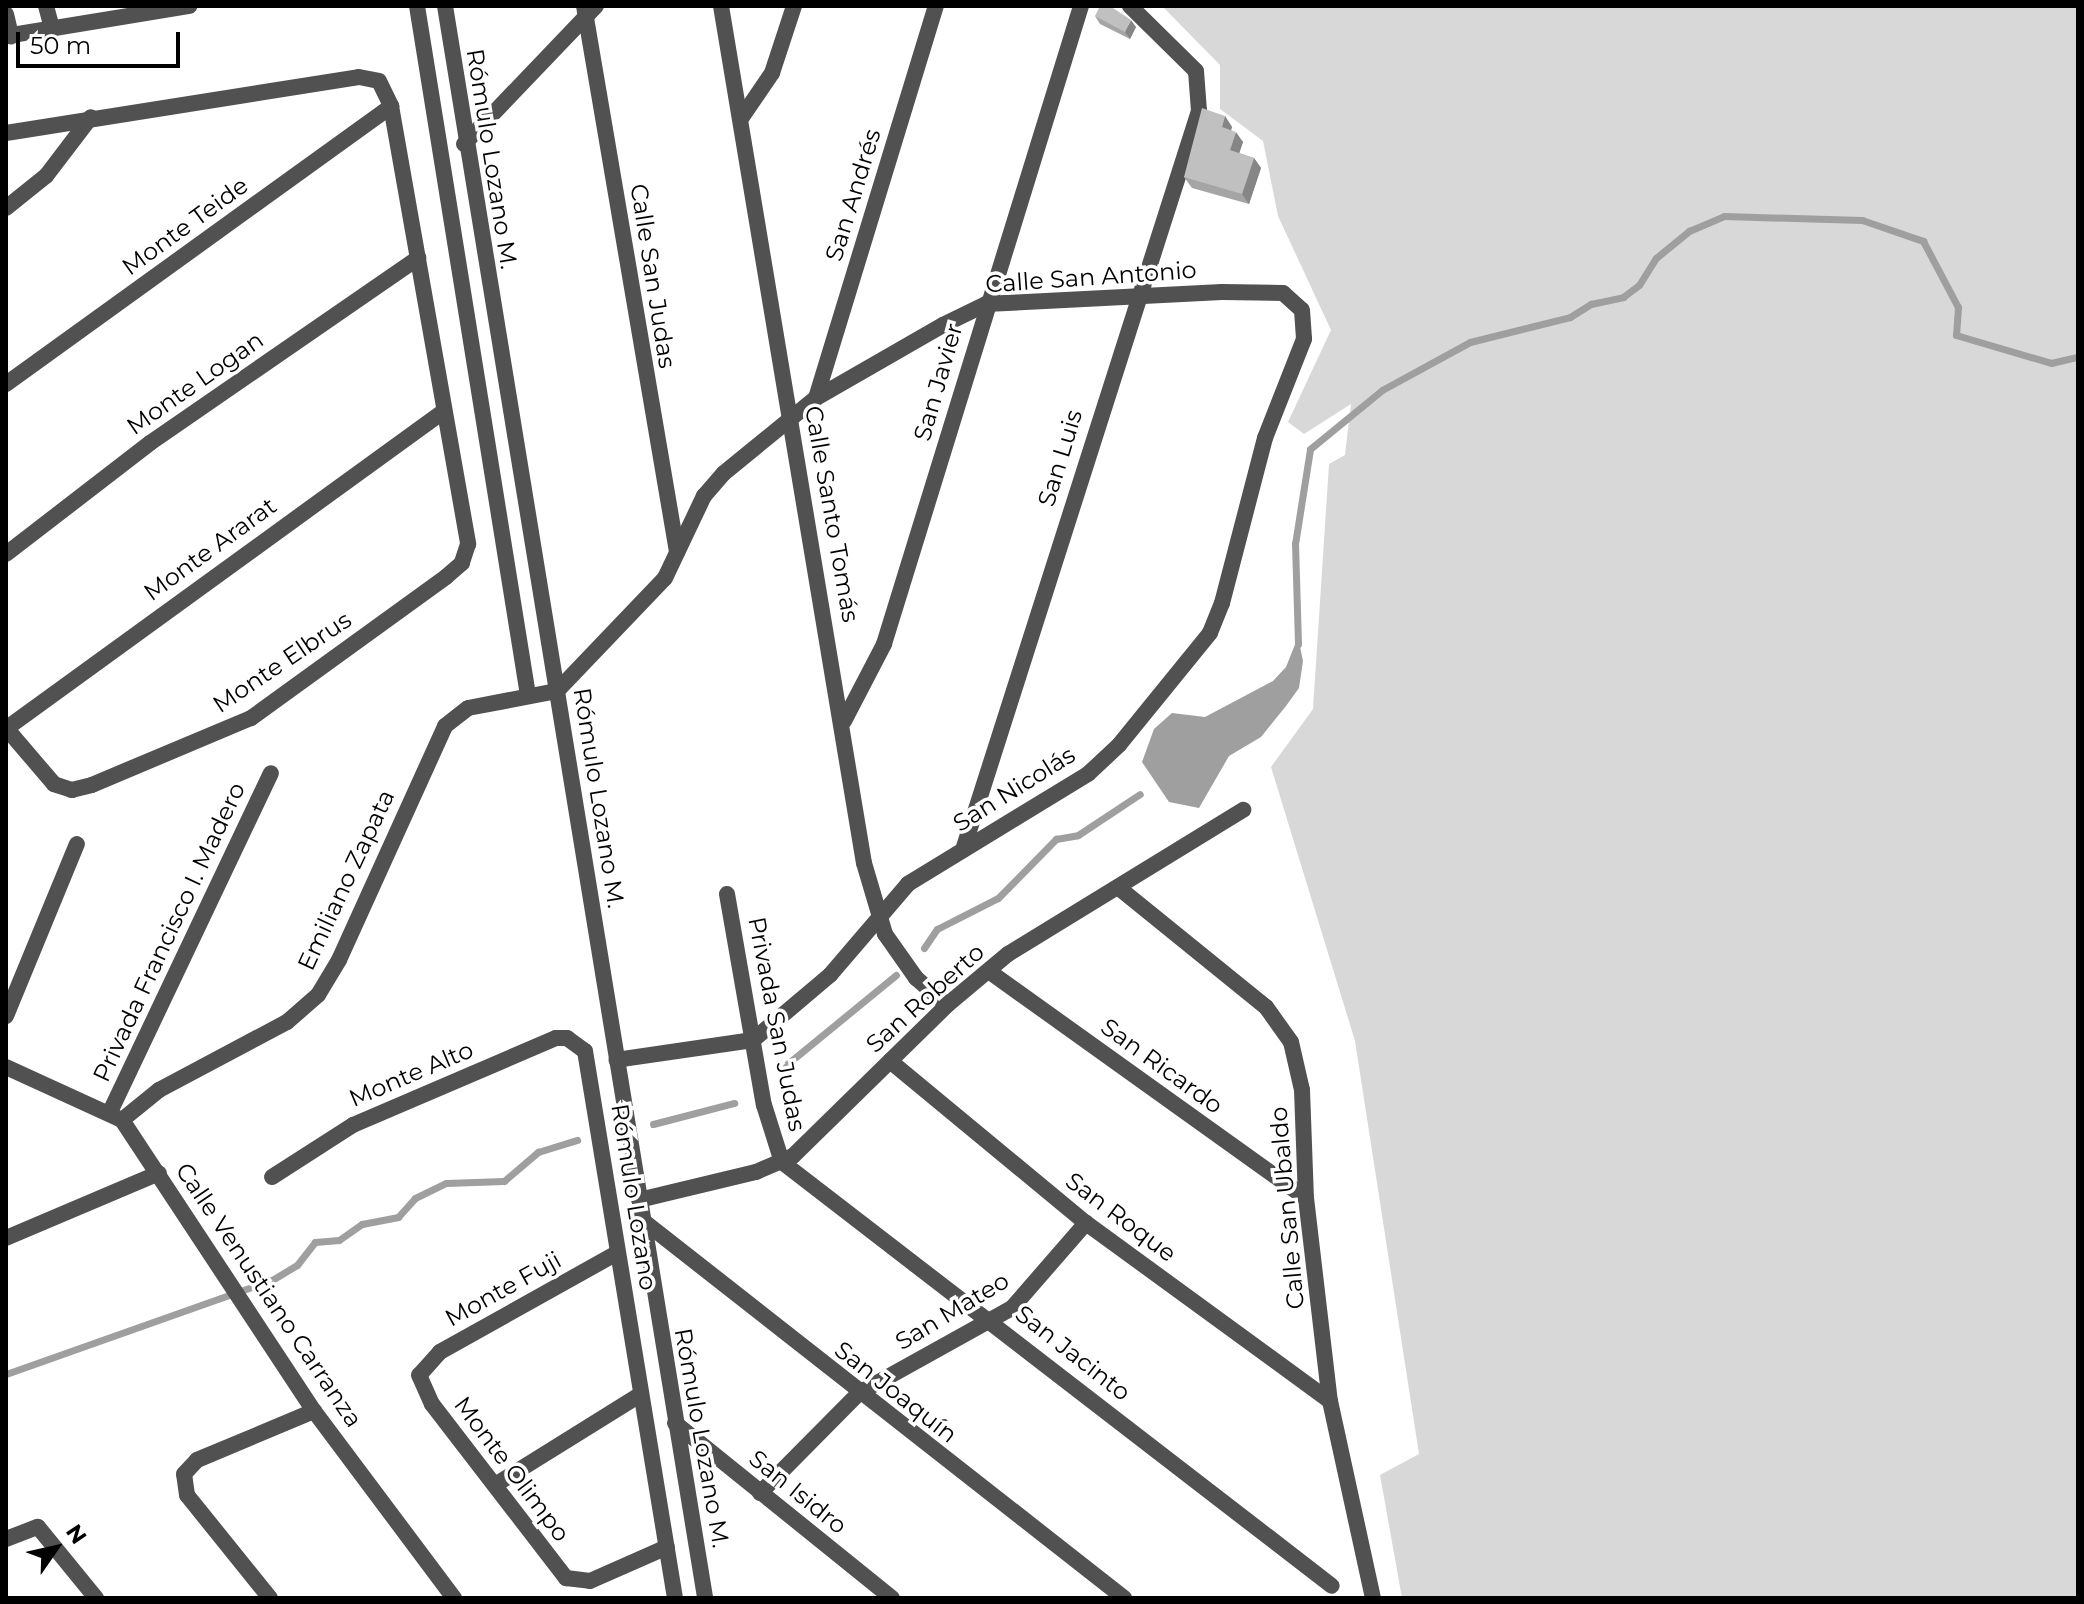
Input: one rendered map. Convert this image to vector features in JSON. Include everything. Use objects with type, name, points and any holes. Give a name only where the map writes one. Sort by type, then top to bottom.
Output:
[{"type":"street","points":[[46,6],[52,29]]},
{"type":"street","points":[[6,14],[8,36],[190,6]]},
{"type":"street","points":[[417,6],[528,695]]},
{"type":"street","name":"Rómulo Lozano M.","points":[[445,6],[464,144],[705,1598]]},
{"type":"street","name":"Calle Santo Tomás","points":[[721,6],[878,920],[899,959],[947,1005]]},
{"type":"street","points":[[742,117],[772,73],[794,6]]},
{"type":"street","name":"San Andrés","points":[[816,398],[936,6]]},
{"type":"street","name":"San Javier","points":[[844,721],[884,644],[986,304],[1081,6]]},
{"type":"street","name":"San Luis","points":[[963,850],[1136,297],[1199,111],[1200,81],[1191,64],[1130,6]]},
{"type":"street","points":[[464,144],[588,10]]},
{"type":"street","name":"Calle San Judas","points":[[588,10],[677,553]]},
{"type":"street","points":[[6,133],[91,117],[359,77],[379,81],[391,106],[444,411]]},
{"type":"street","name":"Monte Teide","points":[[6,384],[391,106]]},
{"type":"street","points":[[6,208],[46,176],[91,117]]},
{"type":"street","name":"Monte Logan","points":[[6,554],[150,443],[418,258]]},
{"type":"street","name":"Calle San Antonio","points":[[557,691],[650,596],[677,553],[704,496],[790,416],[881,357],[986,304],[1270,291],[1293,299],[1302,310]]},
{"type":"street","name":"San Nicolás","points":[[616,1060],[753,1040],[805,1000],[908,884],[1088,774],[1119,745],[1210,633],[1222,603],[1265,438],[1304,339],[1302,310]]},
{"type":"street","name":"Monte Elbrus","points":[[6,728],[60,788],[92,785],[251,718],[446,577],[466,555],[465,513],[444,411]]},
{"type":"street","name":"Monte Ararat","points":[[6,728],[444,411]]},
{"type":"street","name":"Emiliano Zapata","points":[[116,1116],[159,1090],[241,1051],[312,1002],[339,960],[445,726],[468,708],[557,691]]},
{"type":"street","name":"Privada Francisco I. Madero","points":[[116,1116],[271,773]]},
{"type":"street","name":"San Roberto","points":[[639,1200],[782,1162],[811,1143],[947,1005],[1008,954],[1243,810]]},
{"type":"street","points":[[6,1016],[77,844]]},
{"type":"street","name":"Calle San Ubaldo","points":[[1119,888],[1266,1007],[1291,1042],[1302,1090],[1306,1198],[1330,1401],[1373,1598]]},
{"type":"street","name":"Privada San Judas","points":[[727,894],[764,1105],[782,1162]]},
{"type":"street","name":"San Ricardo","points":[[990,972],[1306,1198]]},
{"type":"street","name":"Monte Alto","points":[[272,1177],[353,1125],[556,1038],[578,1043]]},
{"type":"street","name":"Rómulo Lozano","points":[[578,1043],[588,1060],[675,1598]]},
{"type":"street","name":"San Roque","points":[[890,1061],[1086,1223],[1330,1401]]},
{"type":"street","points":[[6,1067],[116,1116]]},
{"type":"street","name":"Calle Venustiano Carranza","points":[[116,1116],[159,1173],[314,1411],[454,1598]]},
{"type":"street","name":"San Jacinto","points":[[782,1162],[991,1319],[1332,1586]]},
{"type":"street","points":[[6,1238],[159,1173]]},
{"type":"street","name":"San Joaquín","points":[[642,1220],[1124,1598]]},
{"type":"street","name":"San Mateo","points":[[760,1493],[859,1393],[1026,1296],[1086,1223]]},
{"type":"street","name":"Monte Fuji","points":[[419,1375],[440,1352],[617,1253]]},
{"type":"street","name":"Monte Olimpo","points":[[419,1375],[432,1404],[561,1572],[577,1583],[667,1547]]},
{"type":"street","points":[[495,1485],[641,1394]]},
{"type":"street","points":[[270,1598],[187,1495],[184,1474],[197,1460],[314,1411]]},
{"type":"street","name":"San Isidro","points":[[675,1423],[892,1598]]},
{"type":"street","points":[[6,1539],[32,1526],[46,1532],[96,1598]]},
{"type":"shaded area","points":[[1162,6],[2078,6],[2078,1598],[1402,1598],[1380,1475],[1419,1454],[1355,1041],[1271,767],[1313,709],[1329,464],[1345,455],[1351,404],[1304,434],[1288,422],[1331,330],[1278,216],[1263,141],[1220,109],[1220,65]]},
{"type":"shaded area","points":[[1298,637],[1303,661],[1299,688],[1286,706],[1261,737],[1229,756],[1199,808],[1169,802],[1142,762],[1154,729],[1172,713],[1205,717],[1273,681],[1286,667]]},
{"type":"building","points":[[1100,6],[1110,6],[1131,20],[1125,32],[1095,16]]},
{"type":"building","points":[[1202,108],[1225,116],[1222,127],[1236,132],[1230,150],[1254,158],[1242,194],[1184,177]]},
{"type":"waterway","points":[[1298,644],[1295,544],[1310,449],[1382,390],[1470,342],[1570,317],[1591,304],[1623,297],[1639,285],[1656,258],[1689,231],[1724,216],[1862,220],[1923,241],[1958,307],[1956,335],[2051,363],[2078,357]]},
{"type":"waterway","points":[[924,948],[937,929],[998,898],[1056,839],[1078,835],[1140,794]]},
{"type":"waterway","points":[[786,1065],[896,975]]},
{"type":"waterway","points":[[653,1124],[734,1103]]},
{"type":"waterway","points":[[6,1374],[272,1280],[297,1265],[315,1242],[339,1240],[362,1224],[398,1217],[415,1198],[446,1183],[504,1181],[538,1152],[577,1140]]}]
